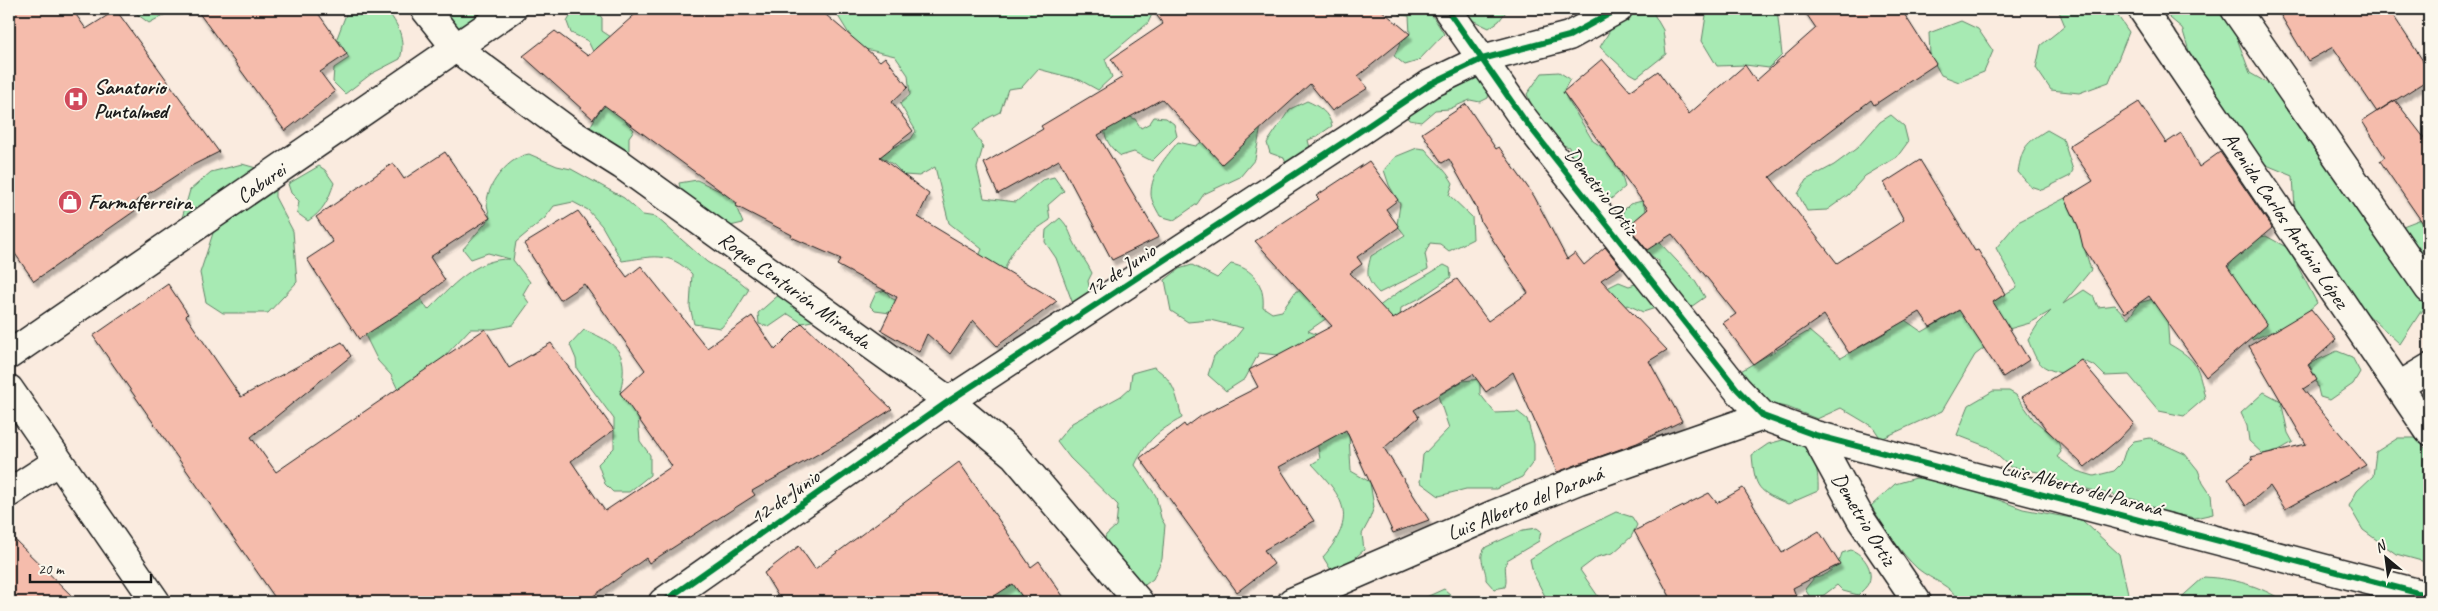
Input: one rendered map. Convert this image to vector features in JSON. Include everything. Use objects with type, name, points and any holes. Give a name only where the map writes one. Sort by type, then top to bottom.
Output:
[{"type":"street","name":"Roque Centurión Miranda","points":[[425,9],[456,48],[571,133],[622,165],[949,401],[1014,455],[1139,602]]},
{"type":"street","name":"Caburei","points":[[9,355],[512,9]]},
{"type":"street","name":"Demetrio Ortiz","points":[[1447,9],[1523,118],[1737,389]]},
{"type":"street","name":"12 de Junio","points":[[664,602],[949,401],[1430,84],[1482,59],[1570,36],[1618,9]]},
{"type":"street","name":"Avenida Carlos António López","points":[[2142,9],[2429,431]]},
{"type":"street","points":[[2235,9],[2429,289]]},
{"type":"street","points":[[2399,386],[2429,368]]},
{"type":"street","points":[[9,389],[156,602]]},
{"type":"street","name":"Luis Alberto del Paraná","points":[[1737,389],[1763,416],[1815,435],[2429,596]]},
{"type":"street","name":"Luis Alberto del Paraná","points":[[1292,602],[1495,514],[1579,480],[1763,416]]},
{"type":"street","name":"Demetrio Ortiz","points":[[1815,435],[1862,520],[1917,602]]},
{"type":"street","points":[[9,493],[58,462]]},
{"type":"green space","points":[[130,9],[175,9],[149,23]]},
{"type":"green space","points":[[348,9],[386,9],[400,32],[402,52],[400,59],[371,74],[345,94],[333,82],[334,68],[349,58],[337,38]]},
{"type":"green space","points":[[425,9],[485,9],[449,45]]},
{"type":"green space","points":[[578,9],[595,9],[602,18],[602,31],[617,41],[599,64],[588,41],[571,33],[567,22],[572,13]]},
{"type":"green space","points":[[837,9],[1152,9],[1153,12],[1148,23],[1105,59],[1112,77],[1098,90],[1080,80],[1038,69],[1022,87],[1008,89],[1000,112],[986,119],[973,130],[983,147],[977,168],[984,198],[1016,202],[1042,180],[1054,177],[1064,191],[1048,205],[1050,220],[1026,237],[1014,251],[1005,268],[1003,278],[976,264],[982,249],[949,223],[935,167],[919,176],[904,175],[894,165],[878,155],[911,139],[916,131],[900,104],[910,95],[908,75],[895,56],[857,47],[835,11]]},
{"type":"green space","points":[[1394,9],[1419,9],[1429,13],[1444,34],[1418,61],[1405,65],[1394,56],[1401,42],[1410,34],[1409,16],[1400,15]]},
{"type":"green space","points":[[1465,9],[1508,9],[1499,21],[1489,28],[1470,19]]},
{"type":"green space","points":[[1630,9],[1651,9],[1663,30],[1666,54],[1637,77],[1625,70],[1600,47],[1618,17]]},
{"type":"green space","points":[[1707,9],[1777,9],[1782,55],[1769,68],[1745,65],[1717,66],[1702,41]]},
{"type":"green space","points":[[2058,9],[2113,9],[2129,32],[2109,82],[2079,93],[2051,90],[2036,68],[2041,45],[2065,26]]},
{"type":"green space","points":[[2159,9],[2226,9],[2250,73],[2293,98],[2429,299],[2400,344],[2340,289],[2296,227],[2293,176],[2252,159],[2201,91],[2182,28]]},
{"type":"green space","points":[[1961,21],[1978,29],[1993,51],[1984,72],[1959,82],[1941,75],[1930,55],[1929,33]]},
{"type":"green space","points":[[1440,66],[1492,75],[1488,98],[1480,102],[1470,100],[1449,109],[1435,110],[1421,122],[1409,120],[1402,111],[1408,86],[1423,71]]},
{"type":"green space","points":[[1559,72],[1570,79],[1563,92],[1593,141],[1616,156],[1625,187],[1611,199],[1586,199],[1573,182],[1569,147],[1544,139],[1527,94],[1542,73]]},
{"type":"green space","points":[[1307,101],[1323,110],[1329,117],[1332,126],[1308,140],[1313,160],[1287,166],[1284,158],[1270,153],[1267,143],[1290,109]]},
{"type":"green space","points":[[608,103],[620,107],[623,119],[634,130],[629,137],[629,151],[618,155],[589,129],[598,113]]},
{"type":"green space","points":[[1121,113],[1135,119],[1141,128],[1150,123],[1154,117],[1166,118],[1174,124],[1177,136],[1152,161],[1134,152],[1121,156],[1109,143],[1104,127]]},
{"type":"green space","points":[[1891,115],[1904,126],[1908,142],[1897,157],[1865,176],[1848,195],[1827,210],[1807,211],[1798,194],[1806,180],[1834,165],[1857,148],[1880,122]]},
{"type":"green space","points":[[1261,126],[1255,159],[1240,177],[1204,194],[1197,204],[1174,220],[1160,216],[1152,200],[1152,186],[1156,172],[1178,142],[1196,146],[1215,132]]},
{"type":"green space","points":[[2047,130],[2063,139],[2073,170],[2070,176],[2042,190],[2030,186],[2018,172],[2021,157],[2026,146]]},
{"type":"green space","points":[[1417,148],[1425,149],[1450,178],[1453,183],[1449,195],[1472,217],[1473,239],[1449,251],[1440,244],[1430,243],[1425,254],[1428,269],[1379,293],[1368,276],[1371,256],[1405,235],[1397,225],[1400,204],[1389,185],[1384,170],[1395,157]]},
{"type":"green space","points":[[529,154],[557,166],[571,169],[624,198],[643,215],[656,217],[707,262],[738,280],[749,289],[734,313],[721,328],[694,324],[690,307],[692,274],[683,266],[667,258],[659,257],[622,261],[602,226],[588,210],[573,202],[554,206],[545,218],[516,242],[513,260],[530,282],[523,294],[529,303],[513,325],[493,329],[470,329],[443,358],[399,392],[391,375],[378,361],[365,335],[413,292],[421,299],[428,310],[454,284],[474,269],[486,263],[510,259],[488,253],[471,259],[463,249],[490,218],[487,202],[491,186],[508,165]]},
{"type":"green space","points":[[242,164],[260,169],[275,185],[275,197],[293,231],[297,282],[268,313],[223,313],[206,302],[200,273],[214,230],[192,231],[182,218],[190,190],[211,172]]},
{"type":"green space","points":[[319,166],[325,170],[334,183],[324,205],[308,221],[297,213],[299,201],[291,193],[288,184]]},
{"type":"green space","points":[[697,180],[732,197],[743,223],[726,227],[682,196],[679,183]]},
{"type":"green space","points":[[2065,198],[2078,226],[2091,270],[2063,304],[2084,290],[2093,296],[2098,307],[2115,305],[2128,319],[2139,303],[2153,299],[2167,316],[2169,344],[2192,360],[2201,379],[2205,398],[2184,416],[2159,411],[2129,375],[2105,376],[2095,366],[2081,360],[2061,373],[2042,365],[2036,358],[2028,340],[2038,324],[2051,311],[2030,323],[2009,329],[1975,355],[1942,411],[1881,439],[1873,427],[1841,408],[1817,419],[1787,407],[1763,403],[1739,372],[1809,331],[1841,358],[1885,333],[1902,318],[1922,332],[1970,304],[1984,307],[2017,287],[1996,248],[2018,222]]},
{"type":"green space","points":[[1642,201],[1661,244],[1693,278],[1705,297],[1681,314],[1659,307],[1643,312],[1628,305],[1610,315],[1573,305],[1619,282],[1629,286],[1645,281],[1658,295],[1659,261],[1624,237],[1623,211],[1630,204]]},
{"type":"green space","points":[[2429,216],[2429,283],[2398,237],[2403,226]]},
{"type":"green space","points":[[1060,218],[1067,227],[1092,273],[1088,281],[1092,301],[1073,304],[1056,258],[1045,242],[1046,230]]},
{"type":"green space","points":[[2266,236],[2288,248],[2317,303],[2297,321],[2252,340],[2227,311],[2215,284],[2250,239]]},
{"type":"green space","points":[[1231,264],[1246,269],[1256,279],[1262,292],[1263,307],[1272,313],[1282,311],[1296,291],[1300,291],[1327,318],[1308,331],[1318,335],[1285,366],[1277,355],[1259,353],[1245,379],[1226,391],[1208,375],[1214,356],[1232,342],[1243,328],[1210,320],[1188,322],[1171,311],[1165,280],[1179,269],[1192,265],[1217,278]]},
{"type":"green space","points":[[1444,265],[1450,268],[1451,277],[1420,298],[1401,308],[1400,317],[1405,328],[1371,312],[1400,291]]},
{"type":"green space","points":[[885,290],[891,298],[901,303],[890,313],[875,311],[870,306],[876,293]]},
{"type":"green space","points":[[781,293],[817,320],[802,323],[788,314],[769,327],[759,324],[758,313]]},
{"type":"green space","points":[[584,330],[606,340],[619,352],[623,369],[620,393],[638,416],[640,441],[650,455],[650,475],[629,492],[613,492],[605,484],[598,464],[614,448],[614,419],[577,369],[576,359],[570,345]]},
{"type":"green space","points":[[2337,351],[2352,357],[2360,372],[2353,384],[2330,400],[2320,397],[2315,377],[2309,364]]},
{"type":"green space","points":[[1154,367],[1171,383],[1182,418],[1166,427],[1154,437],[1144,449],[1135,465],[1156,496],[1161,518],[1165,525],[1162,559],[1153,579],[1138,590],[1118,586],[1093,572],[1106,535],[1116,526],[1118,505],[1070,458],[1057,441],[1072,423],[1121,396],[1130,388],[1132,373]]},
{"type":"green space","points":[[1480,379],[1480,394],[1495,413],[1518,412],[1527,419],[1534,444],[1534,461],[1522,477],[1496,489],[1466,489],[1439,496],[1420,482],[1423,455],[1449,428],[1438,396],[1463,381]]},
{"type":"green space","points":[[1993,391],[2009,391],[2016,395],[2034,420],[2058,440],[2061,452],[2057,457],[2077,471],[2094,476],[2114,471],[2121,464],[2126,449],[2134,441],[2150,438],[2185,454],[2198,470],[2203,483],[2211,495],[2213,514],[2195,518],[2165,512],[2136,500],[2069,485],[2038,472],[2010,467],[1988,447],[1957,435],[1969,405]]},
{"type":"green space","points":[[2264,392],[2281,401],[2288,433],[2293,442],[2279,450],[2263,454],[2249,441],[2247,426],[2241,413]]},
{"type":"green space","points":[[1333,421],[1349,436],[1351,471],[1370,482],[1374,507],[1362,534],[1364,550],[1349,563],[1331,570],[1323,557],[1341,530],[1343,508],[1332,487],[1312,464],[1320,459],[1316,436]]},
{"type":"green space","points":[[1790,438],[1798,441],[1810,452],[1816,466],[1818,491],[1788,504],[1770,496],[1760,487],[1755,475],[1752,455],[1768,444]]},
{"type":"green space","points":[[2398,438],[2415,438],[2429,452],[2429,563],[2396,554],[2363,530],[2349,506],[2357,491],[2373,476],[2376,452]]},
{"type":"green space","points":[[1916,478],[1950,482],[2023,509],[2082,520],[2119,554],[2130,602],[1960,602],[1951,591],[1918,569],[1911,562],[1871,506],[1895,484]]},
{"type":"green space","points":[[1616,512],[1632,517],[1637,525],[1631,537],[1613,553],[1597,557],[1580,570],[1602,602],[1548,602],[1533,573],[1530,559],[1563,538]]},
{"type":"green space","points":[[1537,528],[1541,531],[1539,541],[1507,560],[1505,587],[1494,589],[1486,580],[1482,559],[1483,551],[1486,547],[1523,530]]},
{"type":"green space","points":[[1851,550],[1860,555],[1869,567],[1870,577],[1866,587],[1858,595],[1843,591],[1837,585],[1824,595],[1811,599],[1805,589],[1814,578],[1823,576],[1832,570],[1842,553]]},
{"type":"green space","points":[[2204,577],[2227,579],[2246,584],[2266,591],[2286,602],[2176,602]]},
{"type":"green space","points":[[1011,580],[1027,602],[991,602],[989,594]]},
{"type":"green space","points":[[1444,589],[1459,602],[1395,602],[1398,600],[1422,599]]},
{"type":"building","points":[[9,9],[72,9],[86,29],[116,10],[219,152],[189,167],[132,204],[136,210],[34,281],[9,245]]},
{"type":"building","points":[[196,9],[315,9],[347,54],[320,72],[335,92],[285,131]]},
{"type":"building","points":[[641,9],[819,9],[880,61],[885,57],[908,87],[892,102],[913,131],[880,157],[929,194],[918,217],[1057,301],[997,346],[973,320],[950,354],[927,334],[919,352],[881,330],[897,297],[837,265],[841,259],[791,237],[792,235],[736,206],[737,203],[604,105],[593,119],[523,56],[555,31],[588,56]]},
{"type":"building","points":[[1152,9],[1380,9],[1410,34],[1358,76],[1368,88],[1332,111],[1310,84],[1222,164],[1162,99],[1098,135],[1159,237],[1112,260],[1059,160],[998,194],[984,163],[1043,129],[1041,126],[1123,77],[1111,59],[1163,24]]},
{"type":"building","points":[[1803,9],[1901,9],[1936,64],[1874,105],[1871,100],[1770,177],[1837,263],[1904,220],[1884,183],[1920,160],[1975,251],[1978,250],[2005,294],[1993,302],[2029,360],[2003,377],[1959,310],[1930,327],[1920,312],[1849,353],[1824,315],[1753,364],[1723,323],[1736,314],[1672,234],[1647,250],[1628,226],[1648,209],[1563,92],[1602,59],[1630,91],[1658,71],[1689,114],[1745,65],[1756,81],[1816,28]]},
{"type":"building","points":[[2277,9],[2389,9],[2429,70],[2429,79],[2377,112],[2333,47],[2308,61]]},
{"type":"building","points":[[2395,100],[2429,144],[2429,232],[2380,161],[2385,157],[2362,121]]},
{"type":"building","points":[[2139,102],[2166,143],[2181,133],[2199,167],[2220,152],[2272,228],[2227,266],[2267,325],[2206,377],[2149,296],[2125,313],[2083,247],[2078,226],[2065,198],[2093,181],[2069,146]]},
{"type":"building","points":[[1466,104],[1496,149],[1499,147],[1534,196],[1567,259],[1575,253],[1584,265],[1605,247],[1621,267],[1601,280],[1667,350],[1649,361],[1682,421],[1637,443],[1557,472],[1513,372],[1486,392],[1473,374],[1414,410],[1419,417],[1384,448],[1429,520],[1393,533],[1346,430],[1279,467],[1314,521],[1264,550],[1274,564],[1237,592],[1140,458],[1184,424],[1186,427],[1201,416],[1258,387],[1249,370],[1332,326],[1255,241],[1319,199],[1316,196],[1369,161],[1398,200],[1386,209],[1399,227],[1357,257],[1362,264],[1350,273],[1393,319],[1457,279],[1488,321],[1528,293],[1481,222],[1476,207],[1449,159],[1442,163],[1422,133]]},
{"type":"building","points":[[445,152],[490,218],[430,257],[445,280],[421,299],[359,339],[307,259],[333,242],[316,217],[393,163],[404,179]]},
{"type":"building","points":[[578,211],[627,277],[641,266],[707,348],[752,316],[775,350],[802,323],[892,409],[845,439],[752,491],[755,495],[649,563],[646,558],[585,602],[278,602],[93,336],[168,284],[188,314],[186,316],[241,397],[342,342],[351,356],[251,437],[276,472],[485,329],[509,368],[551,343],[614,430],[571,461],[605,511],[672,466],[620,393],[645,370],[584,284],[560,300],[524,244]]},
{"type":"building","points":[[2311,309],[2336,340],[2308,365],[2317,380],[2303,389],[2366,465],[2285,509],[2270,486],[2246,506],[2228,478],[2253,460],[2251,457],[2306,444],[2249,346]]},
{"type":"building","points":[[2081,360],[2134,423],[2118,440],[2085,467],[2046,429],[2022,397]]},
{"type":"building","points":[[959,462],[1031,567],[1039,561],[1067,602],[1026,602],[1013,584],[985,602],[770,602],[778,596],[764,573],[799,546],[815,569]]},
{"type":"building","points":[[1743,488],[1782,553],[1819,531],[1840,564],[1793,588],[1798,602],[1673,602],[1634,531],[1709,493],[1717,503]]},
{"type":"building","points":[[9,534],[78,602],[9,602]]},
{"type":"cycle path","points":[[1447,9],[1523,118],[1737,389],[1763,416],[1815,435],[2429,596]]},
{"type":"cycle path","points":[[663,602],[949,401],[1430,84],[1482,59],[1569,36],[1618,9]]},
{"type":"place","name":"Sanatorio Puntalmed","points":[[76,99]]},
{"type":"place","name":"Farmaferreira","points":[[70,202]]}]
